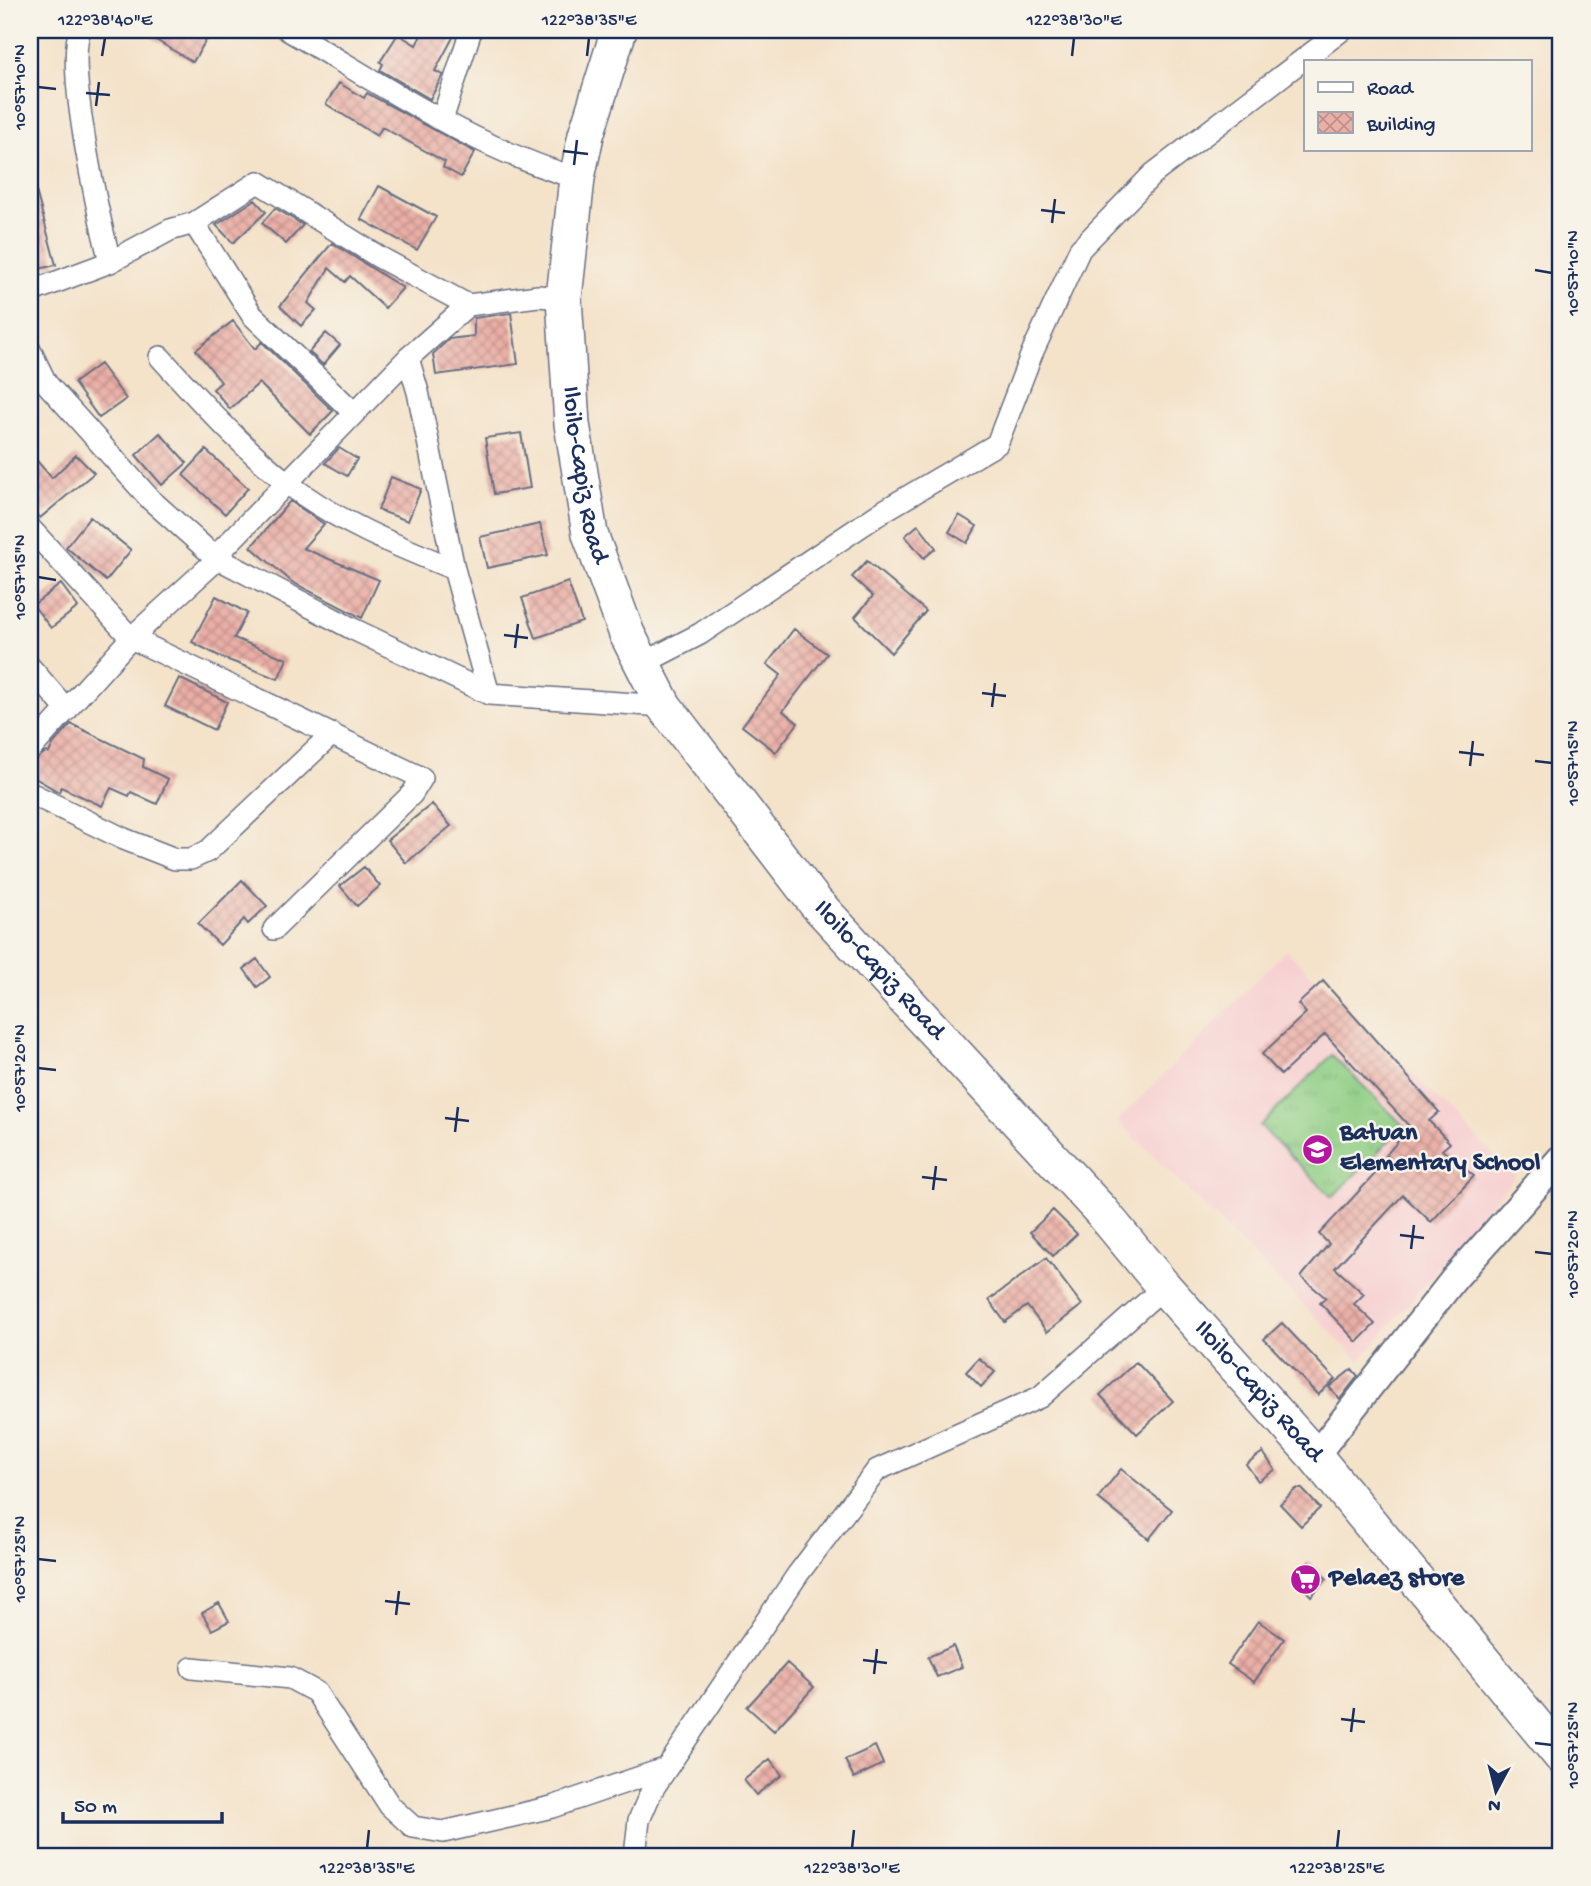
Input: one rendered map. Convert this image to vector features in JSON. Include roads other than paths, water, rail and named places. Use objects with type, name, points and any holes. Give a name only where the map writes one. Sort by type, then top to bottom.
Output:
[{"type":"highway","name":"Iloilo-Capiz Road","points":[[619,30],[586,135],[577,178],[564,298],[572,424],[590,534],[627,634],[664,706],[815,902],[1047,1150],[1164,1287],[1315,1456],[1561,1756]]},
{"type":"street","points":[[80,30],[76,66],[95,202],[110,262]]},
{"type":"street","points":[[288,30],[442,120],[528,164],[577,178]]},
{"type":"street","points":[[442,120],[471,30]]},
{"type":"street","points":[[644,663],[700,634],[886,510],[996,444],[1032,353],[1080,249],[1153,174],[1342,30]]},
{"type":"street","points":[[30,292],[110,262],[170,230],[194,223],[258,182],[379,257],[468,304],[538,296],[564,298]]},
{"type":"street","points":[[194,223],[252,315],[348,407],[351,416]]},
{"type":"street","points":[[30,750],[131,638],[210,566],[215,557],[408,358],[468,304]]},
{"type":"street","points":[[30,351],[46,383],[151,500],[215,557],[353,629],[489,694],[664,706]]},
{"type":"street","points":[[160,357],[190,391],[287,482],[365,530],[454,569]]},
{"type":"street","points":[[408,358],[418,392],[454,569],[489,694]]},
{"type":"street","points":[[30,528],[131,638],[422,778],[412,794],[274,929]]},
{"type":"street","points":[[30,667],[67,710]]},
{"type":"street","points":[[30,793],[124,839],[175,859],[191,859],[208,851],[332,734]]},
{"type":"street","points":[[1315,1456],[1454,1279],[1561,1158]]},
{"type":"street","points":[[635,1856],[644,1802],[798,1574],[877,1470],[1040,1396],[1164,1287]]},
{"type":"street","points":[[192,1668],[290,1678],[316,1692],[390,1806],[413,1827],[443,1832],[552,1807],[667,1768]]},
{"type":"place","name":"Batuan Elementary School","points":[[1317,1149]]},
{"type":"place","name":"Pelaez store","points":[[1306,1579]]}]
